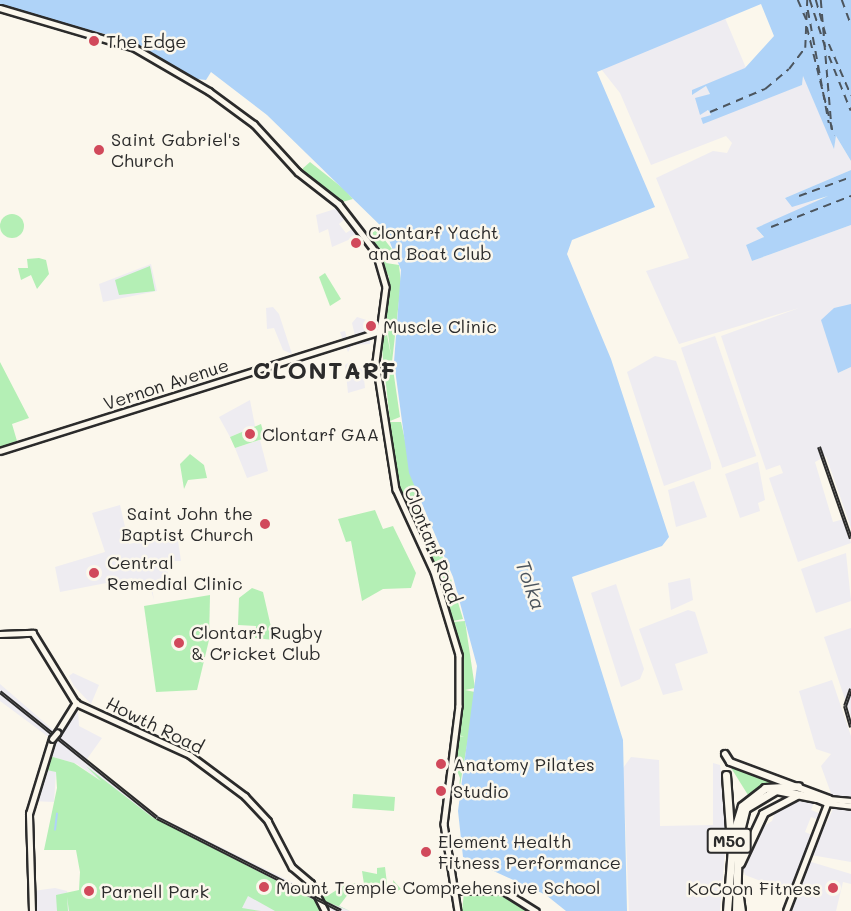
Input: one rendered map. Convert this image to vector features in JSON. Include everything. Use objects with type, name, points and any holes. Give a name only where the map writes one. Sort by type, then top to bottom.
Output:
[{"type":"highway","points":[[725,754],[730,762],[798,786],[829,801]]},
{"type":"highway","name":"M50","points":[[726,775],[732,782],[728,897]]},
{"type":"highway","points":[[750,801],[773,785],[798,786]]},
{"type":"highway","points":[[750,801],[783,789],[829,801]]},
{"type":"highway","points":[[763,814],[788,797],[816,798]]},
{"type":"highway","name":"M50","points":[[727,911],[734,827],[750,801]]},
{"type":"highway","name":"M50","points":[[736,911],[739,826],[750,801]]},
{"type":"highway","name":"M50","points":[[738,872],[763,814]]},
{"type":"highway","name":"M50","points":[[738,890],[741,911]]},
{"type":"main road","name":"Clontarf Road","points":[[0,8],[155,57],[254,124],[298,172],[339,204],[373,247],[386,287],[378,329],[376,366],[397,493],[434,572],[459,655],[459,706],[444,802],[445,848],[456,891],[458,911]]},
{"type":"main road","name":"Vernon Avenue","points":[[0,451],[378,329]]},
{"type":"main road","points":[[0,634],[16,631],[29,634],[41,646],[76,703],[52,739],[29,814],[32,911]]},
{"type":"main road","points":[[68,713],[72,696]]},
{"type":"main road","name":"Howth Road","points":[[76,703],[185,752],[233,785],[268,821],[325,911]]},
{"type":"main road","points":[[829,801],[851,801]]},
{"type":"main road","points":[[829,801],[851,806]]},
{"type":"main road","points":[[786,911],[829,801]]},
{"type":"main road","points":[[456,891],[502,890],[536,911]]},
{"type":"shaded area","points":[[725,18],[746,68],[693,90],[692,95],[706,86],[710,94],[697,99],[711,115],[702,121],[802,85],[803,75],[834,148],[836,136],[851,161],[851,170],[785,198],[804,203],[827,198],[756,228],[764,238],[746,245],[752,261],[851,225],[851,305],[838,373],[851,367],[851,528],[826,456],[815,462],[833,522],[844,519],[851,543],[798,562],[769,478],[783,473],[780,465],[766,470],[721,336],[799,308],[679,344],[646,271],[689,258],[656,178],[713,151],[727,153],[732,143],[726,136],[651,165],[620,93],[601,69]]},
{"type":"shaded area","points":[[338,208],[346,218],[339,224],[346,233],[354,228],[360,235],[332,247],[328,229],[319,233],[316,215]]},
{"type":"shaded area","points":[[151,264],[157,291],[103,302],[99,284]]},
{"type":"shaded area","points":[[273,307],[279,314],[292,354],[283,350],[274,328],[267,329],[266,308]]},
{"type":"shaded area","points":[[357,317],[373,322],[370,344],[352,345],[348,352],[340,332],[345,331],[347,338],[355,336],[352,323]]},
{"type":"shaded area","points":[[715,336],[756,456],[722,468],[681,348]]},
{"type":"shaded area","points":[[655,356],[676,361],[711,463],[711,469],[664,486],[627,372]]},
{"type":"shaded area","points":[[352,360],[353,369],[363,368],[365,388],[348,393],[345,365]]},
{"type":"shaded area","points":[[250,400],[255,426],[230,437],[219,417]]},
{"type":"shaded area","points":[[260,440],[268,471],[247,478],[235,448]]},
{"type":"shaded area","points":[[758,462],[765,500],[758,503],[760,511],[740,518],[725,474]]},
{"type":"shaded area","points":[[694,481],[707,517],[676,527],[668,490]]},
{"type":"shaded area","points":[[120,505],[129,544],[177,533],[181,561],[167,561],[168,579],[151,582],[154,600],[149,583],[135,586],[132,578],[60,592],[55,567],[105,552],[92,513]]},
{"type":"shaded area","points":[[846,553],[851,601],[816,613],[801,569]]},
{"type":"shaded area","points":[[690,578],[693,600],[671,610],[668,583]]},
{"type":"shaded area","points":[[616,584],[644,669],[640,679],[621,687],[591,593]]},
{"type":"shaded area","points":[[688,610],[695,612],[708,653],[675,664],[683,690],[663,695],[639,629]]},
{"type":"shaded area","points":[[851,628],[851,717],[824,637]]},
{"type":"shaded area","points":[[73,673],[99,685],[91,704],[74,686],[69,676]]},
{"type":"shaded area","points":[[832,680],[851,736],[851,798],[832,796],[821,766],[831,754],[816,749],[799,691]]},
{"type":"shaded area","points":[[0,684],[59,735],[78,710],[79,726],[102,738],[87,759],[90,764],[150,812],[350,911],[333,911],[319,903],[322,911],[239,911],[245,867],[152,817],[77,764],[46,755],[54,741],[0,701]]},
{"type":"shaded area","points":[[631,757],[659,760],[660,826],[713,825],[713,763],[720,765],[728,819],[720,911],[629,911],[623,768]]},
{"type":"shaded area","points":[[41,768],[56,772],[54,802],[32,801]]},
{"type":"shaded area","points":[[797,797],[815,800],[811,810],[821,814],[819,820],[811,817],[805,832],[812,835],[789,892],[745,875],[742,865],[759,829],[772,821],[776,809]]},
{"type":"shaded area","points":[[833,809],[851,809],[851,862],[811,855]]},
{"type":"shaded area","points":[[808,861],[851,874],[851,884],[843,882],[836,911],[789,911]]},
{"type":"shaded area","points":[[55,888],[67,891],[69,911],[35,911],[33,891]]},
{"type":"green space","points":[[310,162],[353,199],[342,202],[301,170]]},
{"type":"green space","points":[[12,214],[21,217],[24,226],[21,235],[12,238],[3,235],[0,226],[3,217]]},
{"type":"green space","points":[[377,230],[395,253],[386,263],[399,265],[401,283],[392,362],[400,417],[390,421],[381,340],[387,334],[391,356],[387,326],[384,327],[389,277],[368,235]]},
{"type":"green space","points":[[27,259],[46,260],[49,274],[37,289],[31,275],[21,280],[18,268],[28,268]]},
{"type":"green space","points":[[150,266],[155,291],[119,295],[115,280]]},
{"type":"green space","points":[[325,273],[341,299],[330,306],[319,277]]},
{"type":"green space","points":[[0,362],[29,418],[12,424],[17,441],[0,447]]},
{"type":"green space","points":[[390,422],[401,422],[419,503],[416,513],[407,509],[399,490]]},
{"type":"green space","name":"Clontarf GAA","points":[[261,424],[265,438],[235,448],[230,437]]},
{"type":"green space","points":[[190,454],[204,465],[207,478],[188,480],[184,489],[180,464]]},
{"type":"green space","points":[[375,510],[383,529],[393,526],[416,573],[411,588],[383,589],[362,601],[351,541],[346,542],[338,519]]},
{"type":"green space","points":[[425,534],[434,537],[448,569],[463,619],[453,621]]},
{"type":"green space","points":[[252,588],[263,592],[274,640],[255,638],[256,626],[238,625],[239,598]]},
{"type":"green space","name":"Clontarf Rugby & Cricket Club","points":[[210,595],[209,640],[197,690],[156,692],[144,606]]},
{"type":"green space","points":[[465,621],[475,688],[465,690],[475,692],[458,797],[460,778],[453,761],[459,736],[464,737],[459,735],[463,673],[453,622]]},
{"type":"green space","points":[[46,755],[74,763],[101,781],[86,766],[152,817],[318,902],[322,911],[275,911],[248,896],[242,908],[261,911],[69,911],[67,897],[68,911],[57,911],[56,895],[79,890],[80,872],[76,850],[44,850],[57,788],[56,772],[42,769]]},
{"type":"green space","points":[[728,763],[782,783],[748,795]]},
{"type":"green space","points":[[353,794],[395,797],[394,811],[352,808]]},
{"type":"green space","points":[[385,867],[388,892],[394,890],[393,880],[401,889],[390,895],[380,885],[352,889],[339,906],[350,911],[322,900],[314,881],[327,896],[348,883],[364,884],[362,871],[377,874],[377,868]]},
{"type":"green space","points":[[500,891],[534,911],[462,911],[464,893]]},
{"type":"water","name":"Tolka","points":[[0,0],[851,0],[851,161],[836,136],[834,149],[803,76],[802,85],[703,124],[701,118],[711,115],[708,110],[700,115],[695,98],[710,94],[706,86],[692,95],[692,90],[745,68],[774,36],[761,4],[597,72],[655,207],[572,240],[567,254],[611,359],[669,537],[662,546],[572,577],[623,740],[627,911],[566,911],[546,895],[463,857],[458,811],[477,666],[453,577],[409,473],[394,362],[401,270],[385,230],[267,115],[211,72],[206,80],[197,79],[126,40],[0,5]]},
{"type":"water","points":[[851,170],[851,225],[752,261],[746,245],[764,237],[756,228],[828,196],[792,207],[785,198]]},
{"type":"water","points":[[851,304],[851,367],[838,373],[821,320],[834,308]]},
{"type":"waterway","points":[[55,830],[57,814]]},
{"type":"ferry route","points":[[798,0],[806,19]]},
{"type":"ferry route","points":[[710,112],[765,89],[789,69],[805,48],[807,0]]},
{"type":"ferry route","points":[[810,0],[827,52]]},
{"type":"ferry route","points":[[816,0],[827,39]]},
{"type":"ferry route","points":[[821,0],[832,130]]},
{"type":"ferry route","points":[[842,0],[851,25]]},
{"type":"ferry route","points":[[808,10],[829,123]]},
{"type":"ferry route","points":[[807,27],[834,136]]},
{"type":"ferry route","points":[[829,44],[851,95]]},
{"type":"ferry route","points":[[829,56],[851,111]]},
{"type":"ferry route","points":[[799,196],[851,177]]},
{"type":"ferry route","points":[[771,227],[851,196]]},
{"type":"railway","points":[[819,447],[851,539]]},
{"type":"railway","points":[[851,689],[845,706],[851,727]]},
{"type":"railway","points":[[0,692],[157,818],[341,911]]},
{"type":"place","name":"The Edge","points":[[94,41]]},
{"type":"place","name":"Saint Gabriel's Church","points":[[99,150]]},
{"type":"place","name":"Clontarf Yacht and Boat Club","points":[[356,243]]},
{"type":"place","name":"Muscle Clinic","points":[[371,326]]},
{"type":"place","name":"Clontarf GAA","points":[[250,434]]},
{"type":"place","name":"Saint John the Baptist Church","points":[[265,524]]},
{"type":"place","name":"Central Remedial Clinic","points":[[94,573]]},
{"type":"place","name":"Clontarf Rugby & Cricket Club","points":[[179,643]]},
{"type":"place","name":"Anatomy Pilates","points":[[441,764]]},
{"type":"place","name":"Studio","points":[[441,791]]},
{"type":"place","name":"Element Health Fitness Performance","points":[[426,852]]},
{"type":"place","name":"Mount Temple Comprehensive School","points":[[264,887]]},
{"type":"place","name":"KoCoon Fitness","points":[[833,888]]},
{"type":"place","name":"Parnell Park","points":[[89,891]]},
{"type":"district","name":"CLONTARF","points":[[325,370]]}]
